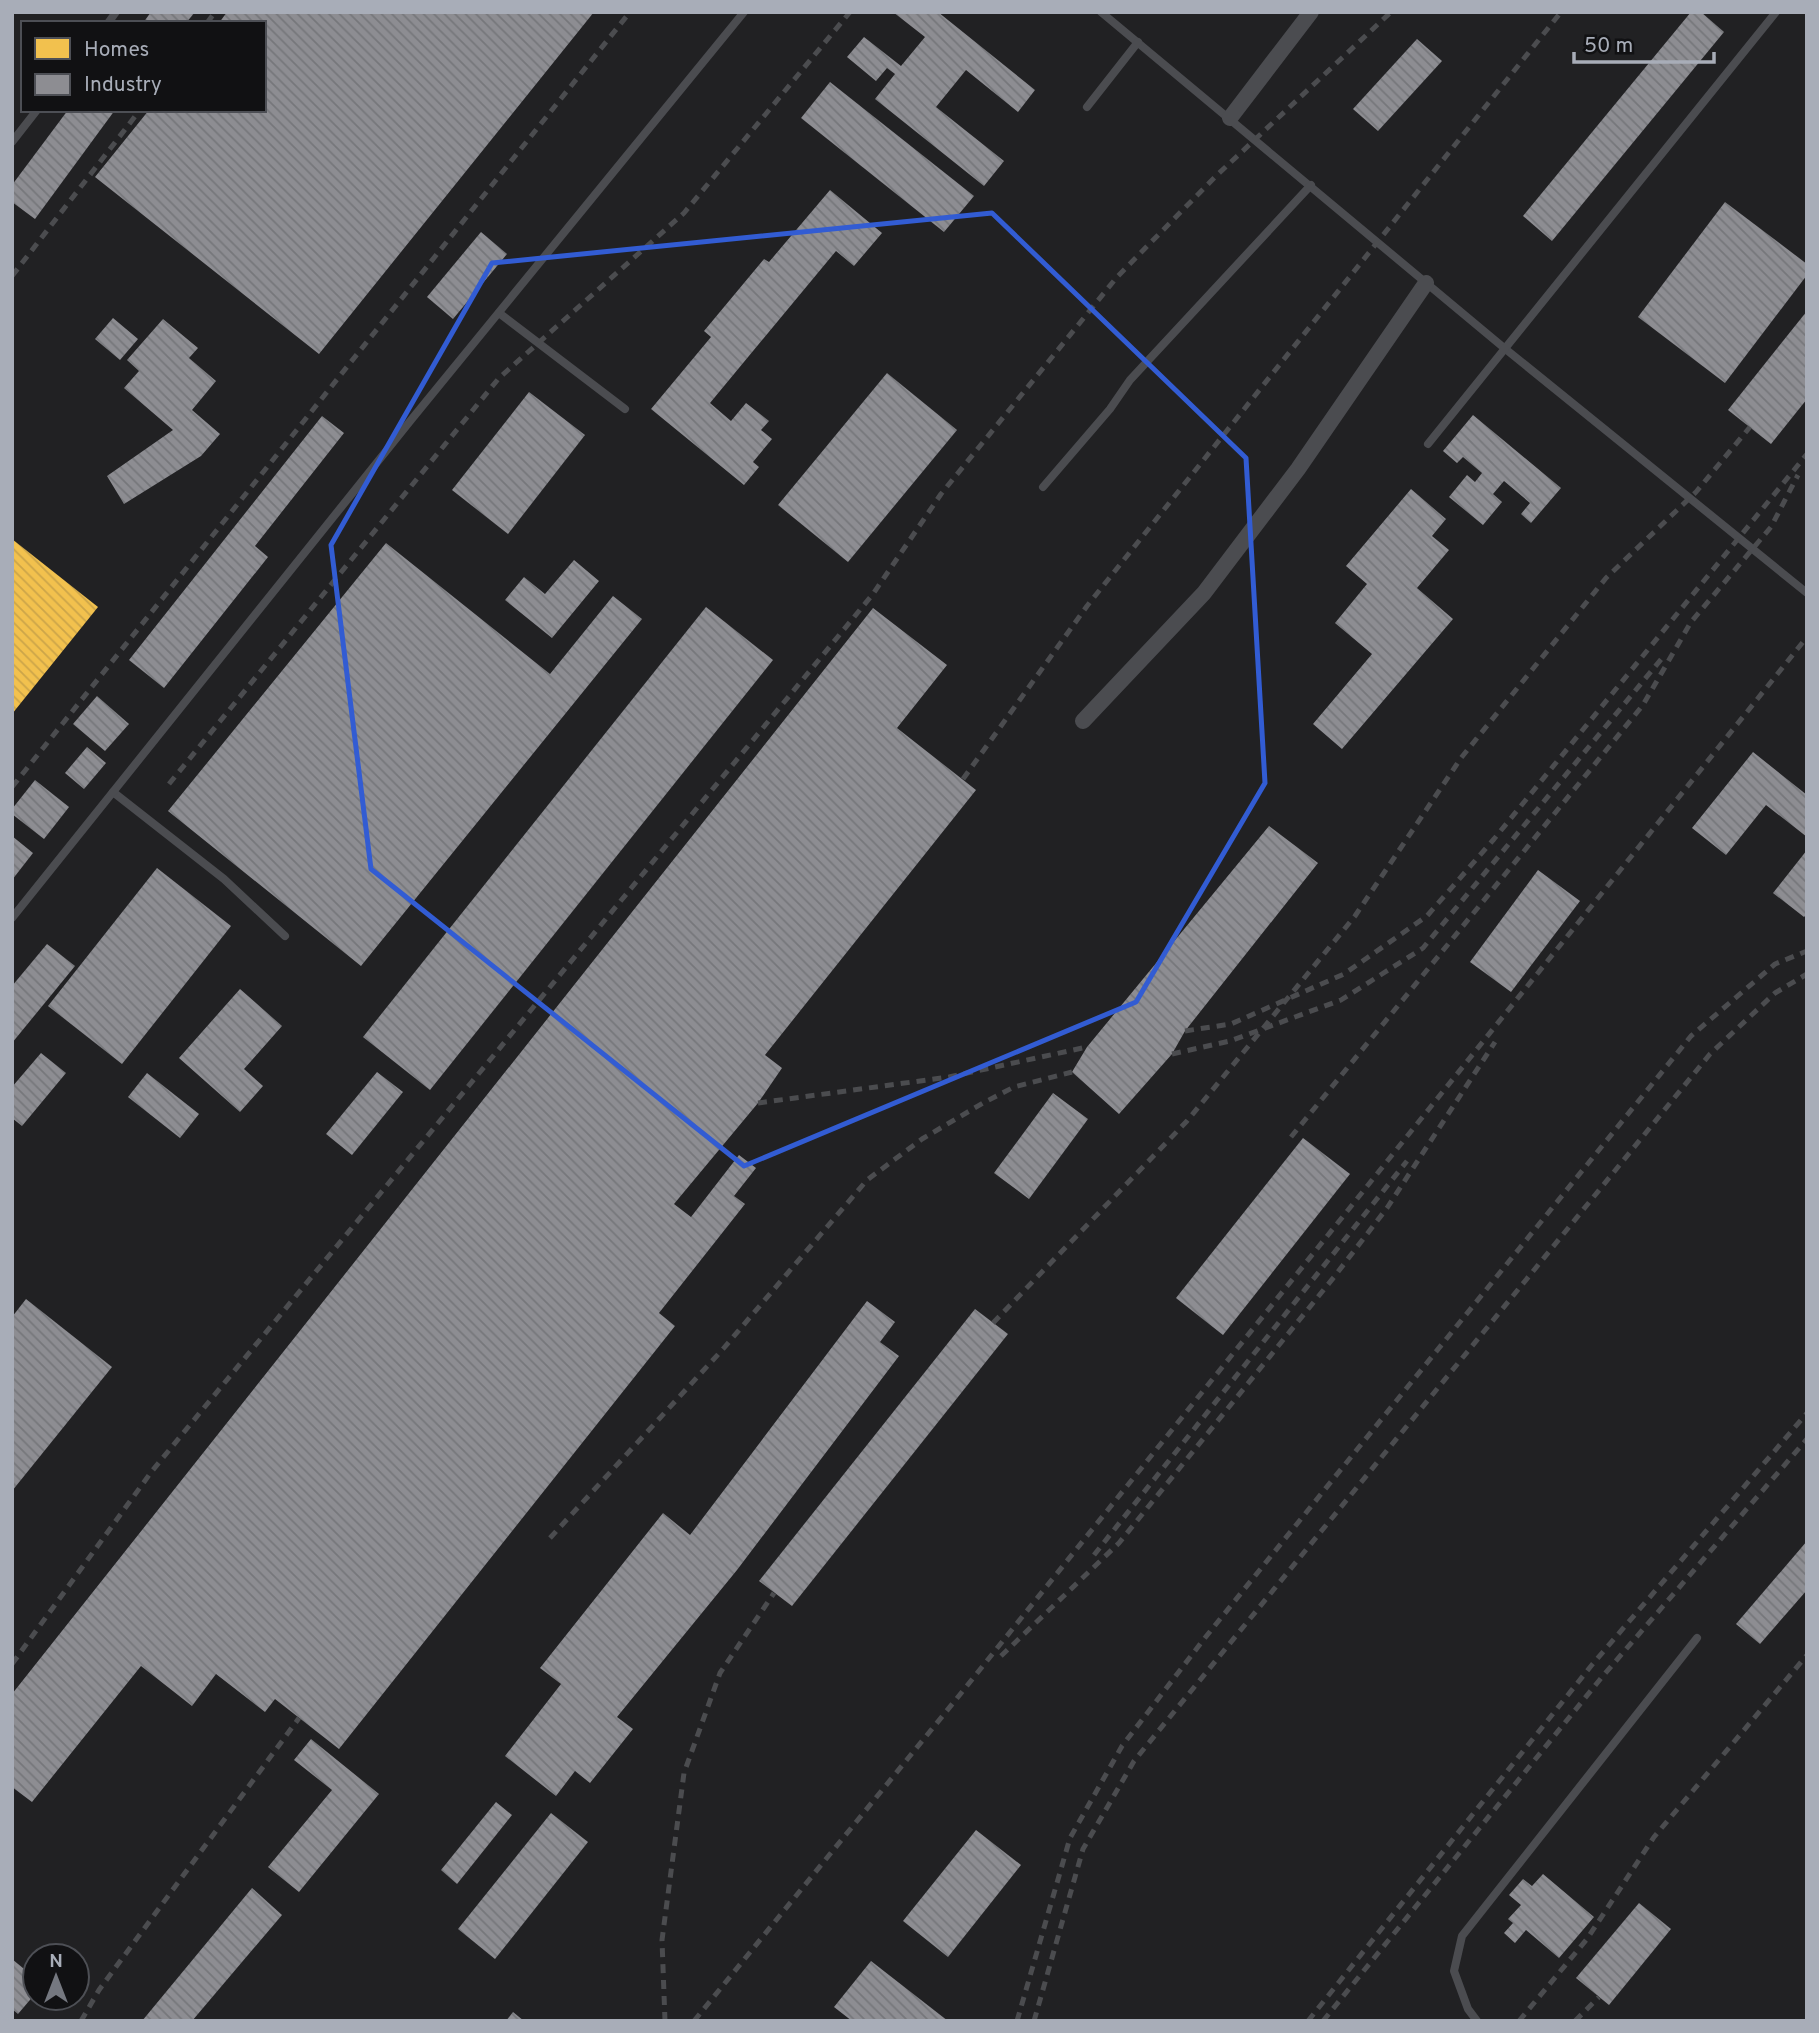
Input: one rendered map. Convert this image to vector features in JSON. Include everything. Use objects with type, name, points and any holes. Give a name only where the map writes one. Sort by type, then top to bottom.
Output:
[{"type":"street","points":[[1230,118],[1311,12]]},
{"type":"street","points":[[1083,721],[1204,593],[1298,469],[1426,282]]},
{"type":"lane","points":[[12,918],[744,12]]},
{"type":"lane","points":[[1101,12],[1503,347],[1807,593]]},
{"type":"lane","points":[[1428,444],[1503,347],[1776,12]]},
{"type":"lane","points":[[1087,107],[1138,42]]},
{"type":"lane","points":[[12,142],[35,112]]},
{"type":"lane","points":[[1042,487],[1110,409],[1130,380],[1311,185]]},
{"type":"lane","points":[[499,313],[625,409]]},
{"type":"lane","points":[[113,792],[224,879],[285,936]]},
{"type":"lane","points":[[1477,2021],[1468,2009],[1454,1971],[1462,1936],[1698,1638]]},
{"type":"highlighted area","points":[[992,213],[1246,458],[1265,783],[1136,1002],[744,1166],[371,869],[331,545],[492,263]]},
{"type":"shaded area","points":[[12,12],[1807,12],[1807,2021],[12,2021]]},
{"type":"building: Homes","points":[[12,539],[98,607],[12,714]]},
{"type":"building: Industry","points":[[151,12],[195,12],[188,21],[144,21]]},
{"type":"building: Industry","points":[[227,12],[594,12],[319,354],[95,177],[147,112],[266,112],[266,21],[220,21]]},
{"type":"building: Industry","points":[[893,12],[938,12],[1035,90],[1018,112],[966,70],[936,107],[1004,161],[984,186],[875,99],[895,74],[887,68],[876,81],[847,57],[864,37],[901,66],[925,37]]},
{"type":"building: Industry","points":[[1691,12],[1701,12],[1724,32],[1552,241],[1523,216]]},
{"type":"building: Industry","points":[[1417,39],[1442,61],[1378,131],[1353,109]]},
{"type":"building: Industry","points":[[830,82],[974,196],[944,232],[801,118]]},
{"type":"building: Industry","points":[[67,112],[114,112],[35,219],[12,202],[12,185]]},
{"type":"building: Industry","points":[[830,190],[882,233],[854,266],[836,251],[710,403],[731,421],[746,403],[769,421],[761,430],[772,439],[753,462],[759,467],[744,485],[651,409],[711,337],[704,331],[764,259],[769,262]]},
{"type":"building: Industry","points":[[1725,202],[1807,264],[1807,275],[1725,383],[1638,317]]},
{"type":"building: Industry","points":[[481,232],[507,254],[453,319],[427,297]]},
{"type":"building: Industry","points":[[1807,311],[1807,399],[1771,444],[1728,410]]},
{"type":"building: Industry","points":[[113,318],[138,339],[120,360],[95,339]]},
{"type":"building: Industry","points":[[163,319],[198,348],[189,358],[216,381],[192,410],[220,434],[201,456],[124,504],[107,476],[173,430],[124,388],[139,371],[127,360]]},
{"type":"building: Industry","points":[[887,373],[957,430],[848,562],[778,505]]},
{"type":"building: Industry","points":[[529,392],[585,435],[508,534],[452,490]]},
{"type":"building: Industry","points":[[1473,415],[1561,488],[1531,523],[1521,514],[1530,503],[1504,481],[1493,494],[1502,502],[1483,525],[1449,497],[1467,475],[1475,482],[1482,473],[1463,457],[1457,463],[1443,451]]},
{"type":"building: Industry","points":[[322,416],[344,433],[255,546],[268,557],[164,688],[129,660]]},
{"type":"building: Industry","points":[[1411,489],[1446,519],[1432,536],[1449,550],[1417,588],[1453,619],[1342,749],[1313,724],[1372,654],[1335,623],[1367,584],[1346,566]]},
{"type":"building: Industry","points":[[386,543],[550,674],[613,596],[642,619],[361,966],[168,811]]},
{"type":"building: Industry","points":[[574,560],[599,581],[552,638],[505,600],[524,577],[545,594]]},
{"type":"building: Industry","points":[[706,607],[773,660],[430,1090],[363,1037]]},
{"type":"building: Industry","points":[[873,608],[947,665],[897,728],[976,790],[765,1055],[782,1068],[758,1103],[674,1204],[691,1217],[739,1155],[756,1168],[734,1196],[745,1204],[659,1313],[675,1326],[339,1749],[275,1699],[265,1712],[216,1674],[192,1706],[141,1666],[32,1802],[12,1787],[12,1694]]},
{"type":"building: Industry","points":[[97,696],[129,724],[105,751],[73,724]]},
{"type":"building: Industry","points":[[87,747],[106,763],[84,789],[65,773]]},
{"type":"building: Industry","points":[[1753,752],[1807,795],[1807,837],[1766,805],[1726,855],[1692,828]]},
{"type":"building: Industry","points":[[35,780],[69,807],[44,839],[12,814],[12,809]]},
{"type":"building: Industry","points":[[1269,826],[1318,863],[1185,1031],[1172,1054],[1119,1114],[1072,1072],[1087,1047]]},
{"type":"building: Industry","points":[[12,836],[33,853],[12,880]]},
{"type":"building: Industry","points":[[1807,850],[1807,914],[1804,917],[1773,893]]},
{"type":"building: Industry","points":[[157,868],[231,926],[122,1064],[48,1006]]},
{"type":"building: Industry","points":[[1538,870],[1580,901],[1511,992],[1470,962]]},
{"type":"building: Industry","points":[[47,944],[75,966],[12,1043],[12,986]]},
{"type":"building: Industry","points":[[240,989],[282,1026],[244,1069],[263,1086],[240,1112],[179,1058]]},
{"type":"building: Industry","points":[[41,1053],[66,1073],[22,1126],[12,1118],[12,1087]]},
{"type":"building: Industry","points":[[377,1072],[403,1092],[352,1155],[326,1134]]},
{"type":"building: Industry","points":[[147,1073],[199,1114],[180,1138],[128,1097]]},
{"type":"building: Industry","points":[[1053,1093],[1088,1119],[1029,1199],[994,1173]]},
{"type":"building: Industry","points":[[1303,1138],[1350,1174],[1223,1335],[1176,1298]]},
{"type":"building: Industry","points":[[26,1299],[112,1367],[12,1491],[12,1317]]},
{"type":"building: Industry","points":[[867,1301],[895,1322],[880,1342],[899,1356],[737,1570],[617,1717],[633,1729],[590,1783],[575,1771],[556,1796],[505,1756],[561,1684],[540,1668],[663,1513],[690,1535]]},
{"type":"building: Industry","points":[[975,1309],[1008,1334],[792,1606],[759,1581]]},
{"type":"building: Industry","points":[[1807,1541],[1807,1590],[1760,1644],[1736,1624]]},
{"type":"building: Industry","points":[[311,1739],[379,1794],[299,1892],[268,1867],[332,1790],[294,1760]]},
{"type":"building: Industry","points":[[496,1802],[512,1815],[457,1884],[441,1870]]},
{"type":"building: Industry","points":[[551,1813],[588,1842],[495,1959],[458,1929]]},
{"type":"building: Industry","points":[[976,1830],[1021,1865],[948,1957],[903,1921]]},
{"type":"building: Industry","points":[[1543,1874],[1594,1917],[1559,1958],[1526,1930],[1515,1943],[1504,1933],[1513,1923],[1508,1919],[1521,1905],[1509,1895],[1523,1879],[1532,1886]]},
{"type":"building: Industry","points":[[252,1888],[282,1915],[192,2021],[142,2021]]},
{"type":"building: Industry","points":[[1639,1903],[1671,1929],[1609,2005],[1576,1978]]},
{"type":"building: Industry","points":[[12,1959],[21,1966],[21,2010],[18,2014],[12,2009]]},
{"type":"building: Industry","points":[[871,1961],[948,2021],[852,2021],[834,2007]]},
{"type":"building: Industry","points":[[513,2012],[524,2021],[506,2021]]},
{"type":"railway","points":[[208,21],[215,12]]},
{"type":"railway","points":[[12,787],[630,12]]},
{"type":"railway","points":[[169,784],[499,378],[684,213],[850,12]]},
{"type":"railway","points":[[12,1664],[152,1471],[873,594],[941,494],[1117,277],[1216,176],[1391,12]]},
{"type":"railway","points":[[963,779],[1087,606],[1561,12]]},
{"type":"railway","points":[[12,276],[138,112]]},
{"type":"railway","points":[[993,1323],[1187,1121],[1355,916],[1461,758],[1606,578],[1696,492],[1750,427]]},
{"type":"railway","points":[[1185,1031],[1231,1024],[1344,974],[1427,916],[1494,839],[1807,454]]},
{"type":"railway","points":[[1291,1137],[1643,705],[1691,622],[1771,527],[1798,475]]},
{"type":"railway","points":[[694,2021],[958,1697],[1807,637]]},
{"type":"railway","points":[[1172,1054],[1230,1041],[1341,1000],[1423,948],[1663,657]]},
{"type":"railway","points":[[1017,2021],[1070,1838],[1122,1746],[1204,1639],[1691,1036],[1775,964],[1807,951]]},
{"type":"railway","points":[[1034,2021],[1083,1849],[1134,1761],[1710,1054],[1775,993],[1807,974]]},
{"type":"railway","points":[[1001,1656],[1119,1543],[1334,1277],[1387,1208],[1495,1042]]},
{"type":"railway","points":[[758,1103],[949,1077],[1087,1047]]},
{"type":"railway","points":[[550,1538],[723,1349],[867,1180],[922,1139],[983,1103],[1014,1087],[1072,1072]]},
{"type":"railway","points":[[1094,1555],[1407,1161]]},
{"type":"railway","points":[[1308,2021],[1591,1666],[1807,1413]]},
{"type":"railway","points":[[1323,2021],[1602,1677],[1807,1439]]},
{"type":"railway","points":[[665,2021],[662,1940],[684,1773],[720,1673],[774,1593]]},
{"type":"railway","points":[[1519,2021],[1587,1939],[1654,1837],[1807,1655]]},
{"type":"railway","points":[[81,2021],[99,1990],[299,1718]]},
{"type":"railway","points":[[1575,2021],[1599,1997]]}]
